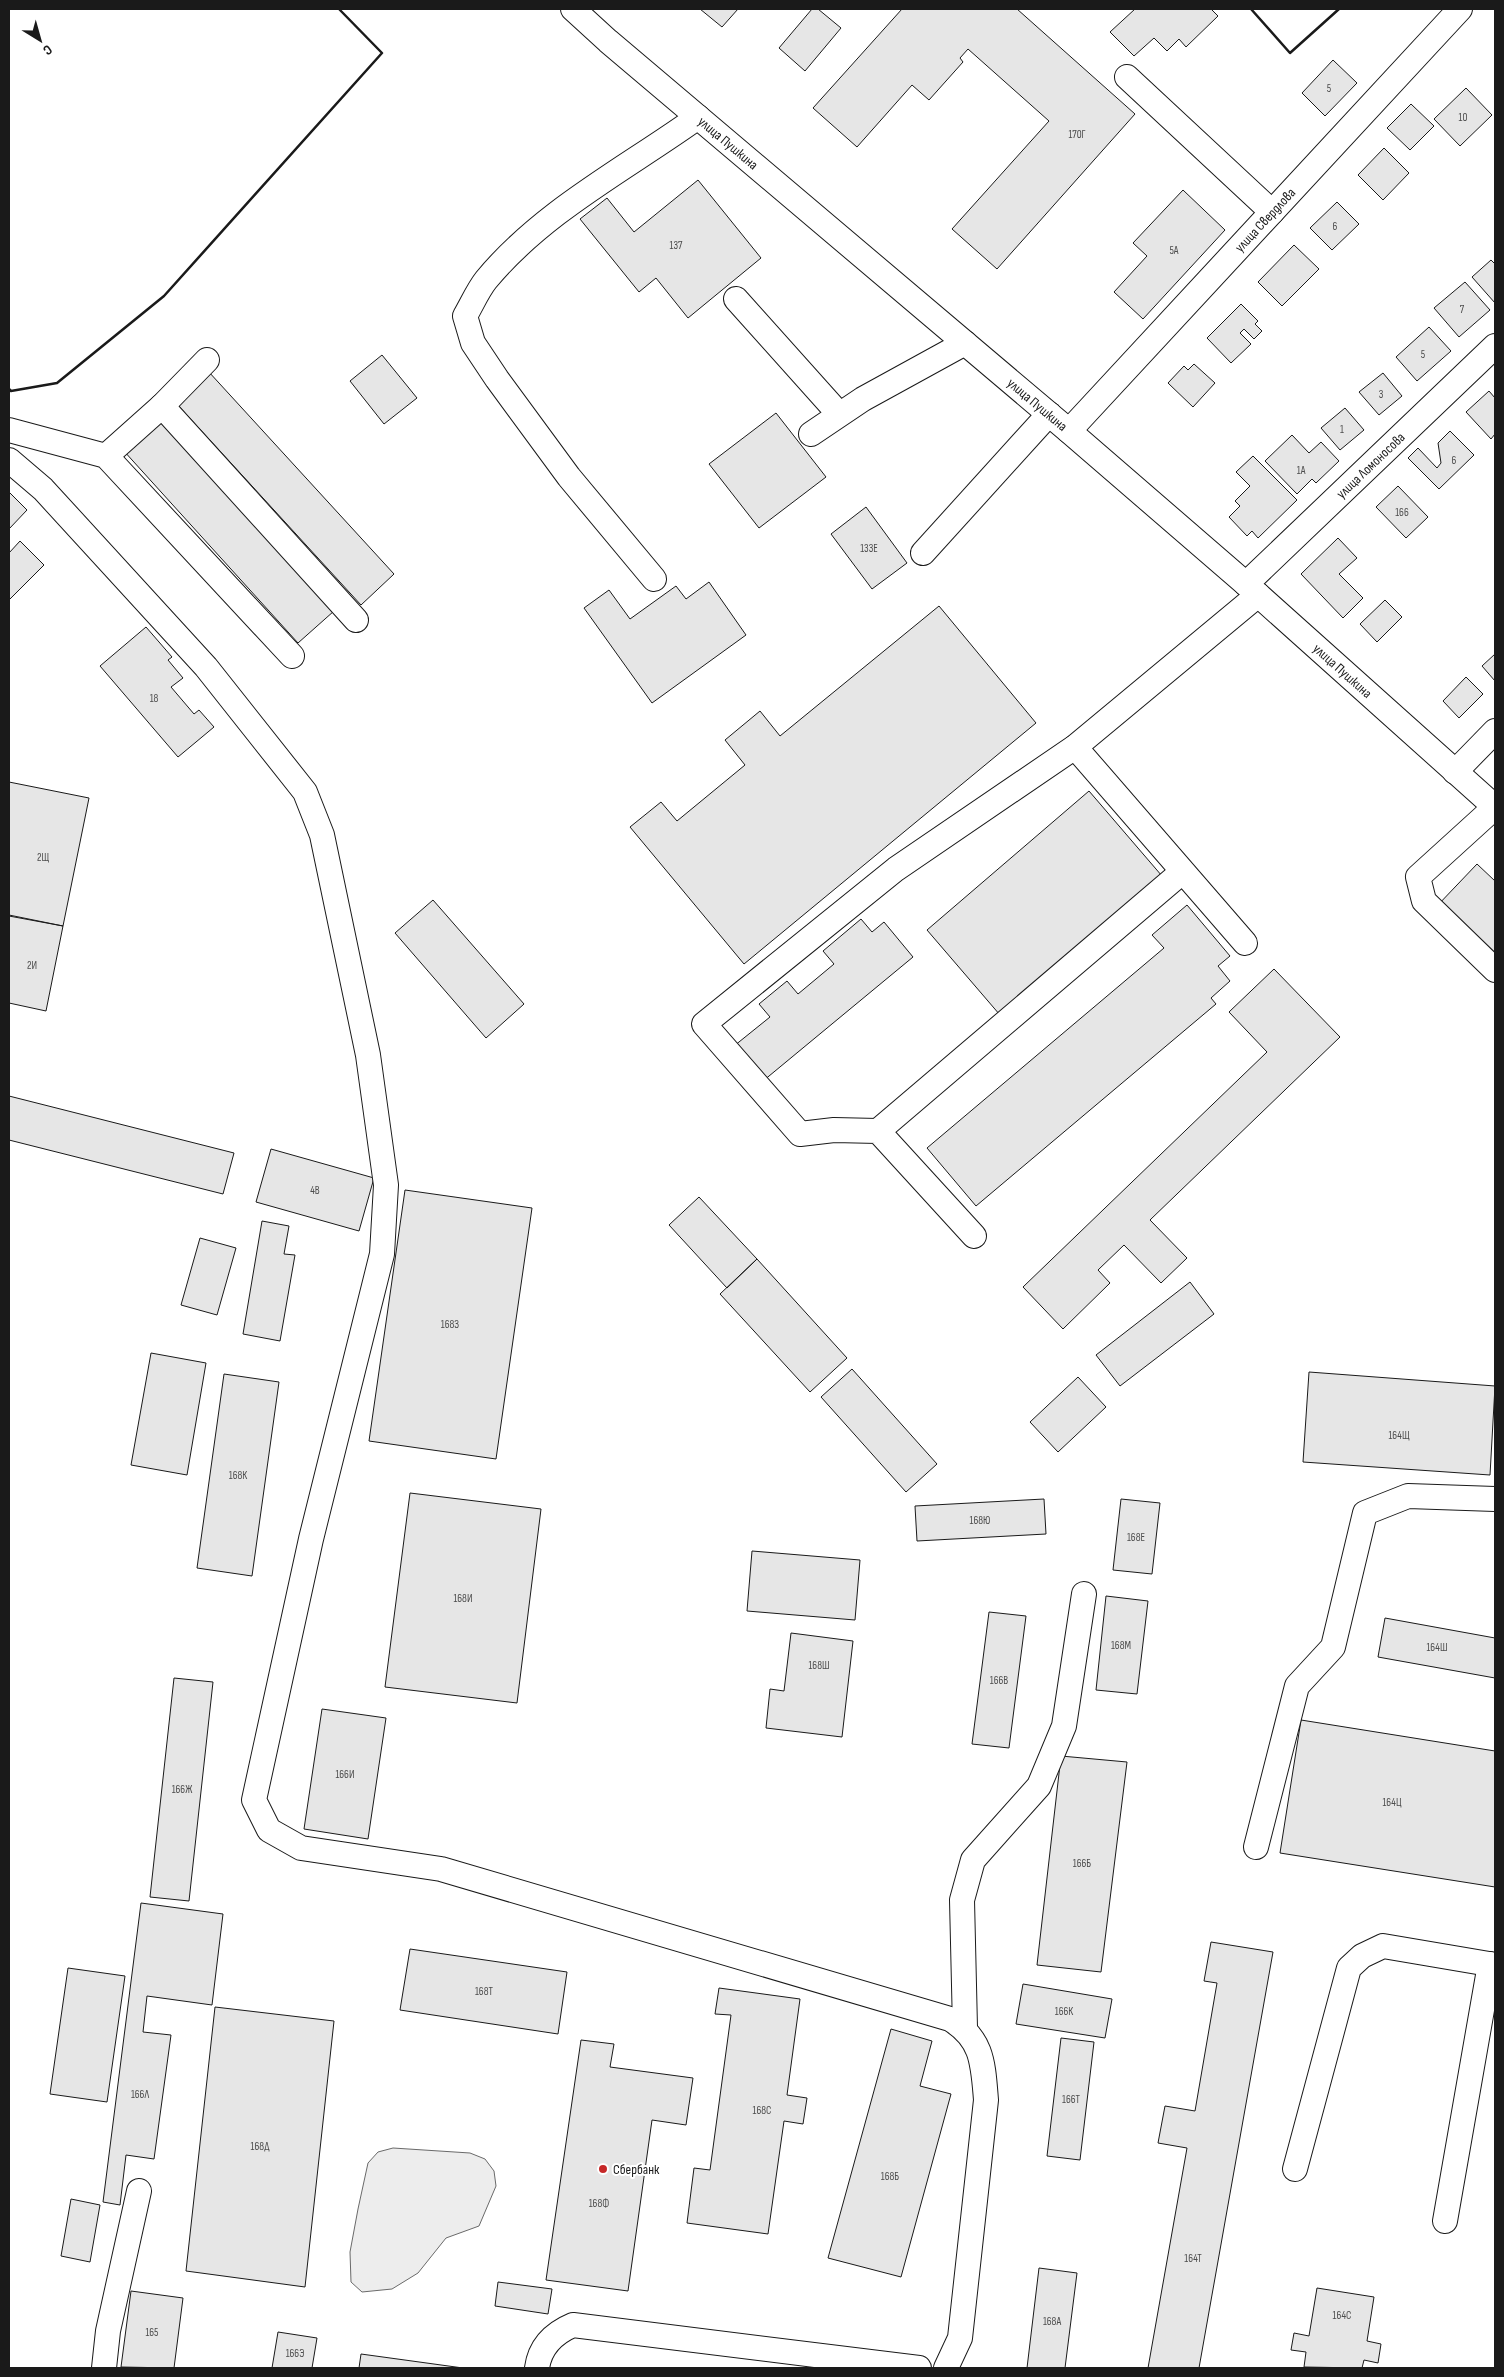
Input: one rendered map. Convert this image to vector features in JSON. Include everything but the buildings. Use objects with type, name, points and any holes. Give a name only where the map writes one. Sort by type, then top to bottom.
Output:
[{"type":"street","name":"улица Пушкина","points":[[573,9],[698,118],[1070,431],[1252,590],[1495,807]]},
{"type":"street","name":"улица Свердлова","points":[[1070,431],[1460,9]]},
{"type":"street","points":[[1127,77],[1272,212]]},
{"type":"street","points":[[654,579],[569,477],[497,379],[473,343],[465,316],[485,280],[532,234],[580,198],[698,118]]},
{"type":"street","points":[[736,300],[839,414]]},
{"type":"street","points":[[811,434],[839,414],[965,343]]},
{"type":"street","name":"улица Ломоносова","points":[[878,1132],[834,1130],[800,1134],[704,1024],[896,868],[1076,746],[1252,590],[1495,346]]},
{"type":"street","points":[[106,456],[162,406],[207,360]]},
{"type":"street","points":[[162,406],[356,620]]},
{"type":"street","points":[[923,552],[1049,414]]},
{"type":"street","points":[[9,430],[106,456],[292,656]]},
{"type":"street","points":[[9,460],[43,489],[206,667],[305,792],[322,835],[368,1055],[386,1185],[382,1254],[311,1539],[254,1800],[269,1830],[301,1848],[441,1869],[950,2019],[965,2028],[975,2042],[983,2067],[986,2100],[960,2338],[946,2368]]},
{"type":"street","points":[[1455,772],[1495,731]]},
{"type":"street","points":[[1076,746],[1182,872],[1245,943]]},
{"type":"street","points":[[1495,807],[1418,877],[1424,902],[1495,970]]},
{"type":"street","points":[[974,1236],[878,1132],[1182,872]]},
{"type":"street","points":[[1256,1847],[1297,1686],[1333,1648],[1365,1513],[1408,1496],[1495,1500]]},
{"type":"street","points":[[965,2028],[962,1900],[970,1868],[973,1860],[1040,1786],[1064,1726],[1084,1594]]},
{"type":"street","points":[[1295,2169],[1349,1968],[1362,1956],[1383,1946],[1493,1964],[1445,2221]]},
{"type":"street","points":[[104,2368],[108,2331],[140,2191]]},
{"type":"street","points":[[537,2368],[546,2343],[556,2332],[573,2325],[919,2368]]},
{"type":"shaded area","points":[[393,2148],[470,2153],[485,2159],[494,2171],[496,2186],[479,2226],[446,2238],[418,2273],[392,2289],[362,2292],[351,2282],[350,2252],[358,2209],[368,2163],[378,2152]]},
{"type":"wall","points":[[9,389],[11,391],[57,383],[164,296],[382,53],[339,9]]},
{"type":"wall","points":[[1251,9],[1290,53],[1339,9]]},
{"type":"place","name":"Сбербанк","points":[[603,2169]]}]
